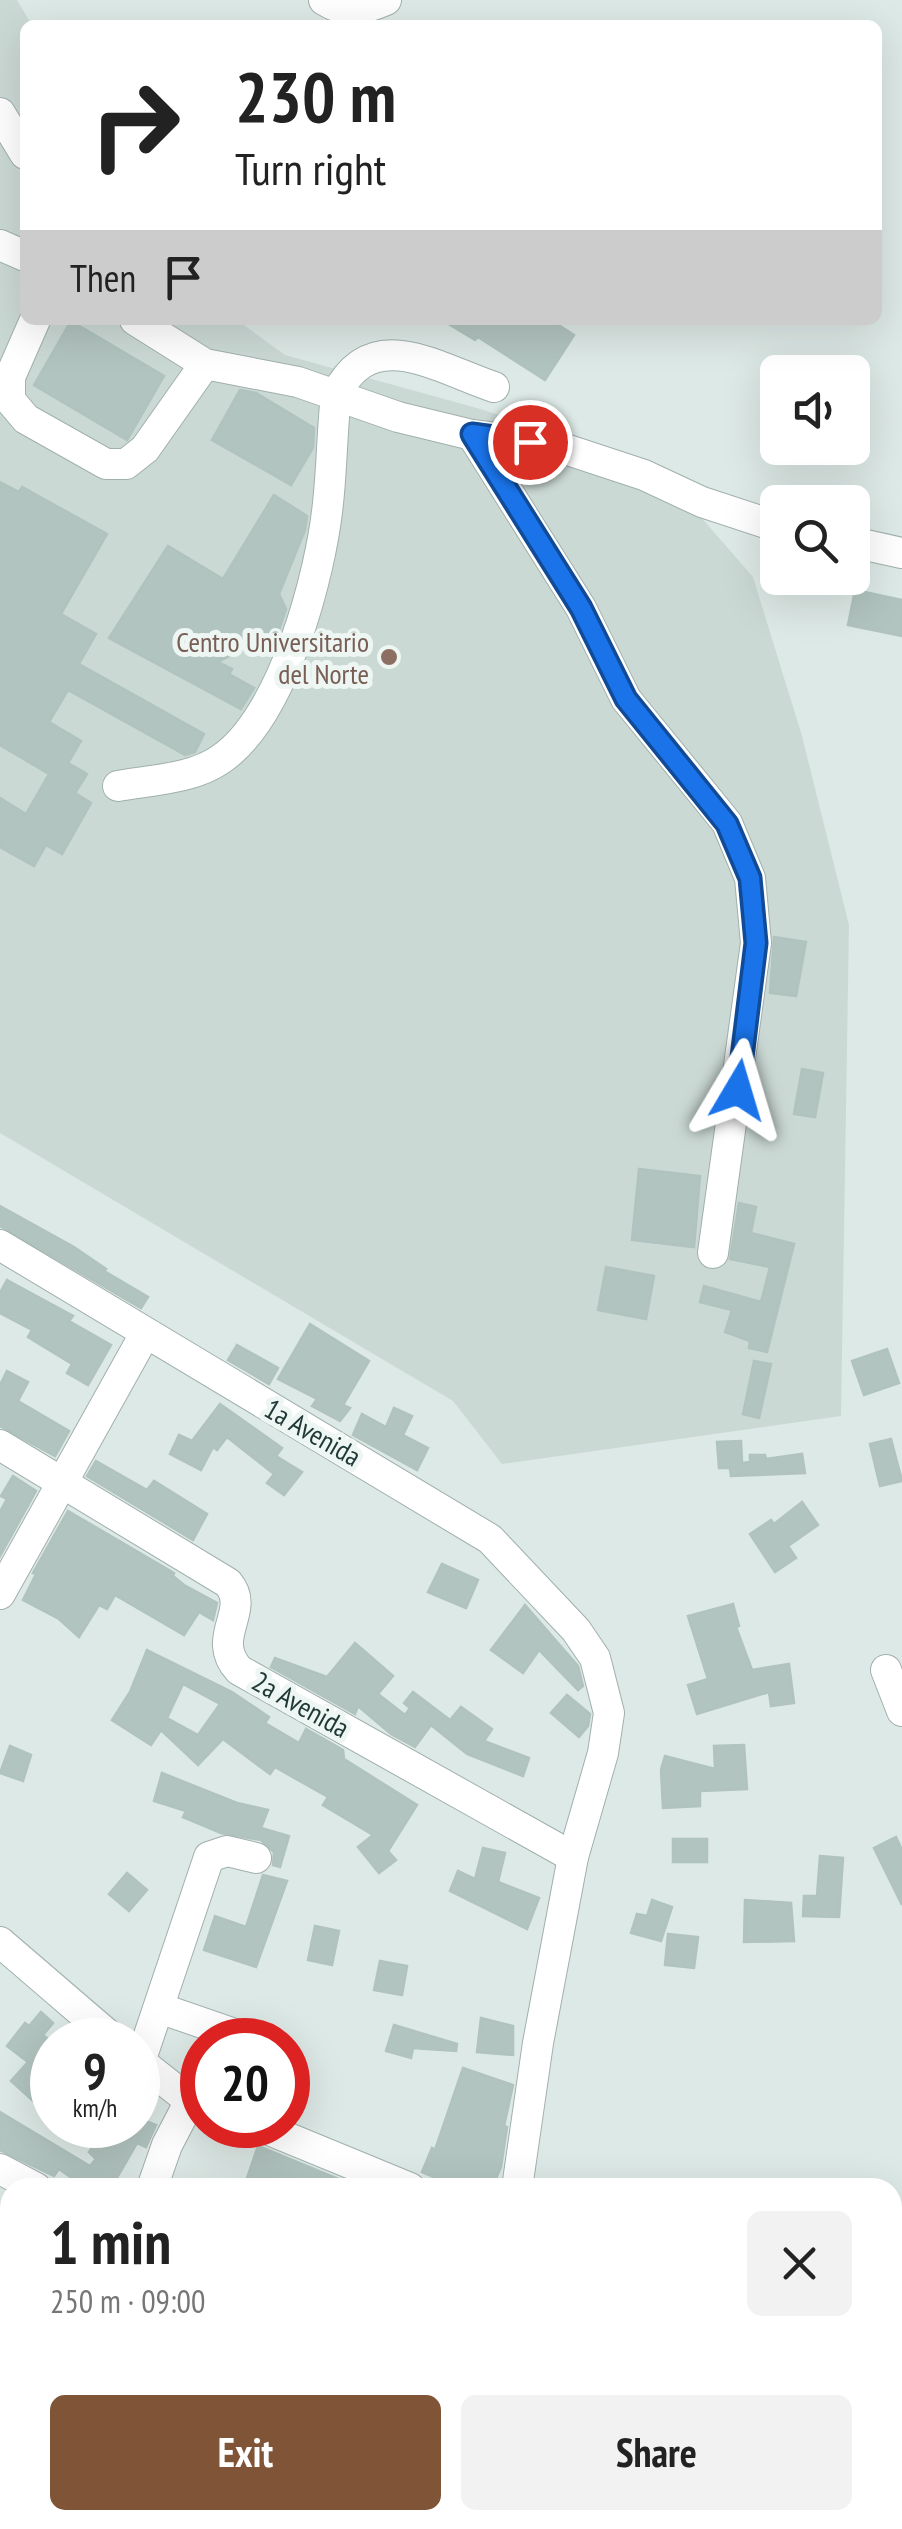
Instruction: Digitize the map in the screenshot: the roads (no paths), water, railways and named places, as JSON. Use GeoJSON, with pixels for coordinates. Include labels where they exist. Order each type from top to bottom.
{"type":"FeatureCollection","features":[{"type":"Feature","properties":{"kind":"street"},"geometry":{"type":"LineString","coordinates":[[324,0],[346,10],[365,10],[386,0]]}},
{"type":"Feature","properties":{"kind":"street"},"geometry":{"type":"LineString","coordinates":[[0,113],[20,146]]}},
{"type":"Feature","properties":{"kind":"street"},"geometry":{"type":"LineString","coordinates":[[33,325],[10,377],[10,400],[26,419],[106,464],[126,464],[145,448],[205,364]]}},
{"type":"Feature","properties":{"kind":"street"},"geometry":{"type":"LineString","coordinates":[[143,325],[205,364],[256,371],[398,417],[472,434],[553,445],[644,475],[702,502],[760,522]]}},
{"type":"Feature","properties":{"kind":"street"},"geometry":{"type":"LineString","coordinates":[[118,786],[196,772],[221,760],[243,740],[267,708],[282,676],[320,558],[336,395],[346,375],[375,354],[396,354],[494,387]]}},
{"type":"Feature","properties":{"kind":"street"},"geometry":{"type":"LineString","coordinates":[[472,434],[581,608],[626,699],[727,824],[750,878],[756,943],[713,1253]]}},
{"type":"Feature","properties":{"kind":"street"},"geometry":{"type":"LineString","coordinates":[[870,546],[902,553]]}},
{"type":"Feature","properties":{"kind":"street","name":"1a Avenida"},"geometry":{"type":"LineString","coordinates":[[0,1245],[490,1539],[576,1630],[595,1658],[609,1714],[603,1753],[573,1857]]}},
{"type":"Feature","properties":{"kind":"street"},"geometry":{"type":"LineString","coordinates":[[0,1594],[145,1334]]}},
{"type":"Feature","properties":{"kind":"street","name":"2a Avenida"},"geometry":{"type":"LineString","coordinates":[[0,1444],[228,1583],[235,1592],[236,1604],[226,1645],[239,1670],[573,1857]]}},
{"type":"Feature","properties":{"kind":"street"},"geometry":{"type":"LineString","coordinates":[[886,1670],[902,1711]]}},
{"type":"Feature","properties":{"kind":"street"},"geometry":{"type":"LineString","coordinates":[[155,2018],[209,1857],[227,1851],[256,1858]]}},
{"type":"Feature","properties":{"kind":"street"},"geometry":{"type":"LineString","coordinates":[[518,2178],[538,2042],[573,1857]]}},
{"type":"Feature","properties":{"kind":"street"},"geometry":{"type":"LineString","coordinates":[[0,1942],[88,2018]]}},
{"type":"Feature","properties":{"kind":"street"},"geometry":{"type":"LineString","coordinates":[[159,2008],[188,2018]]}},
{"type":"Feature","properties":{"kind":"street"},"geometry":{"type":"LineString","coordinates":[[155,2178],[167,2145],[180,2126]]}},
{"type":"Feature","properties":{"kind":"street"},"geometry":{"type":"LineString","coordinates":[[307,2148],[371,2178]]}},
{"type":"Feature","properties":{"kind":"place","name":"Centro Universitario del Norte"},"geometry":{"type":"Point","coordinates":[389,657]}}]}
